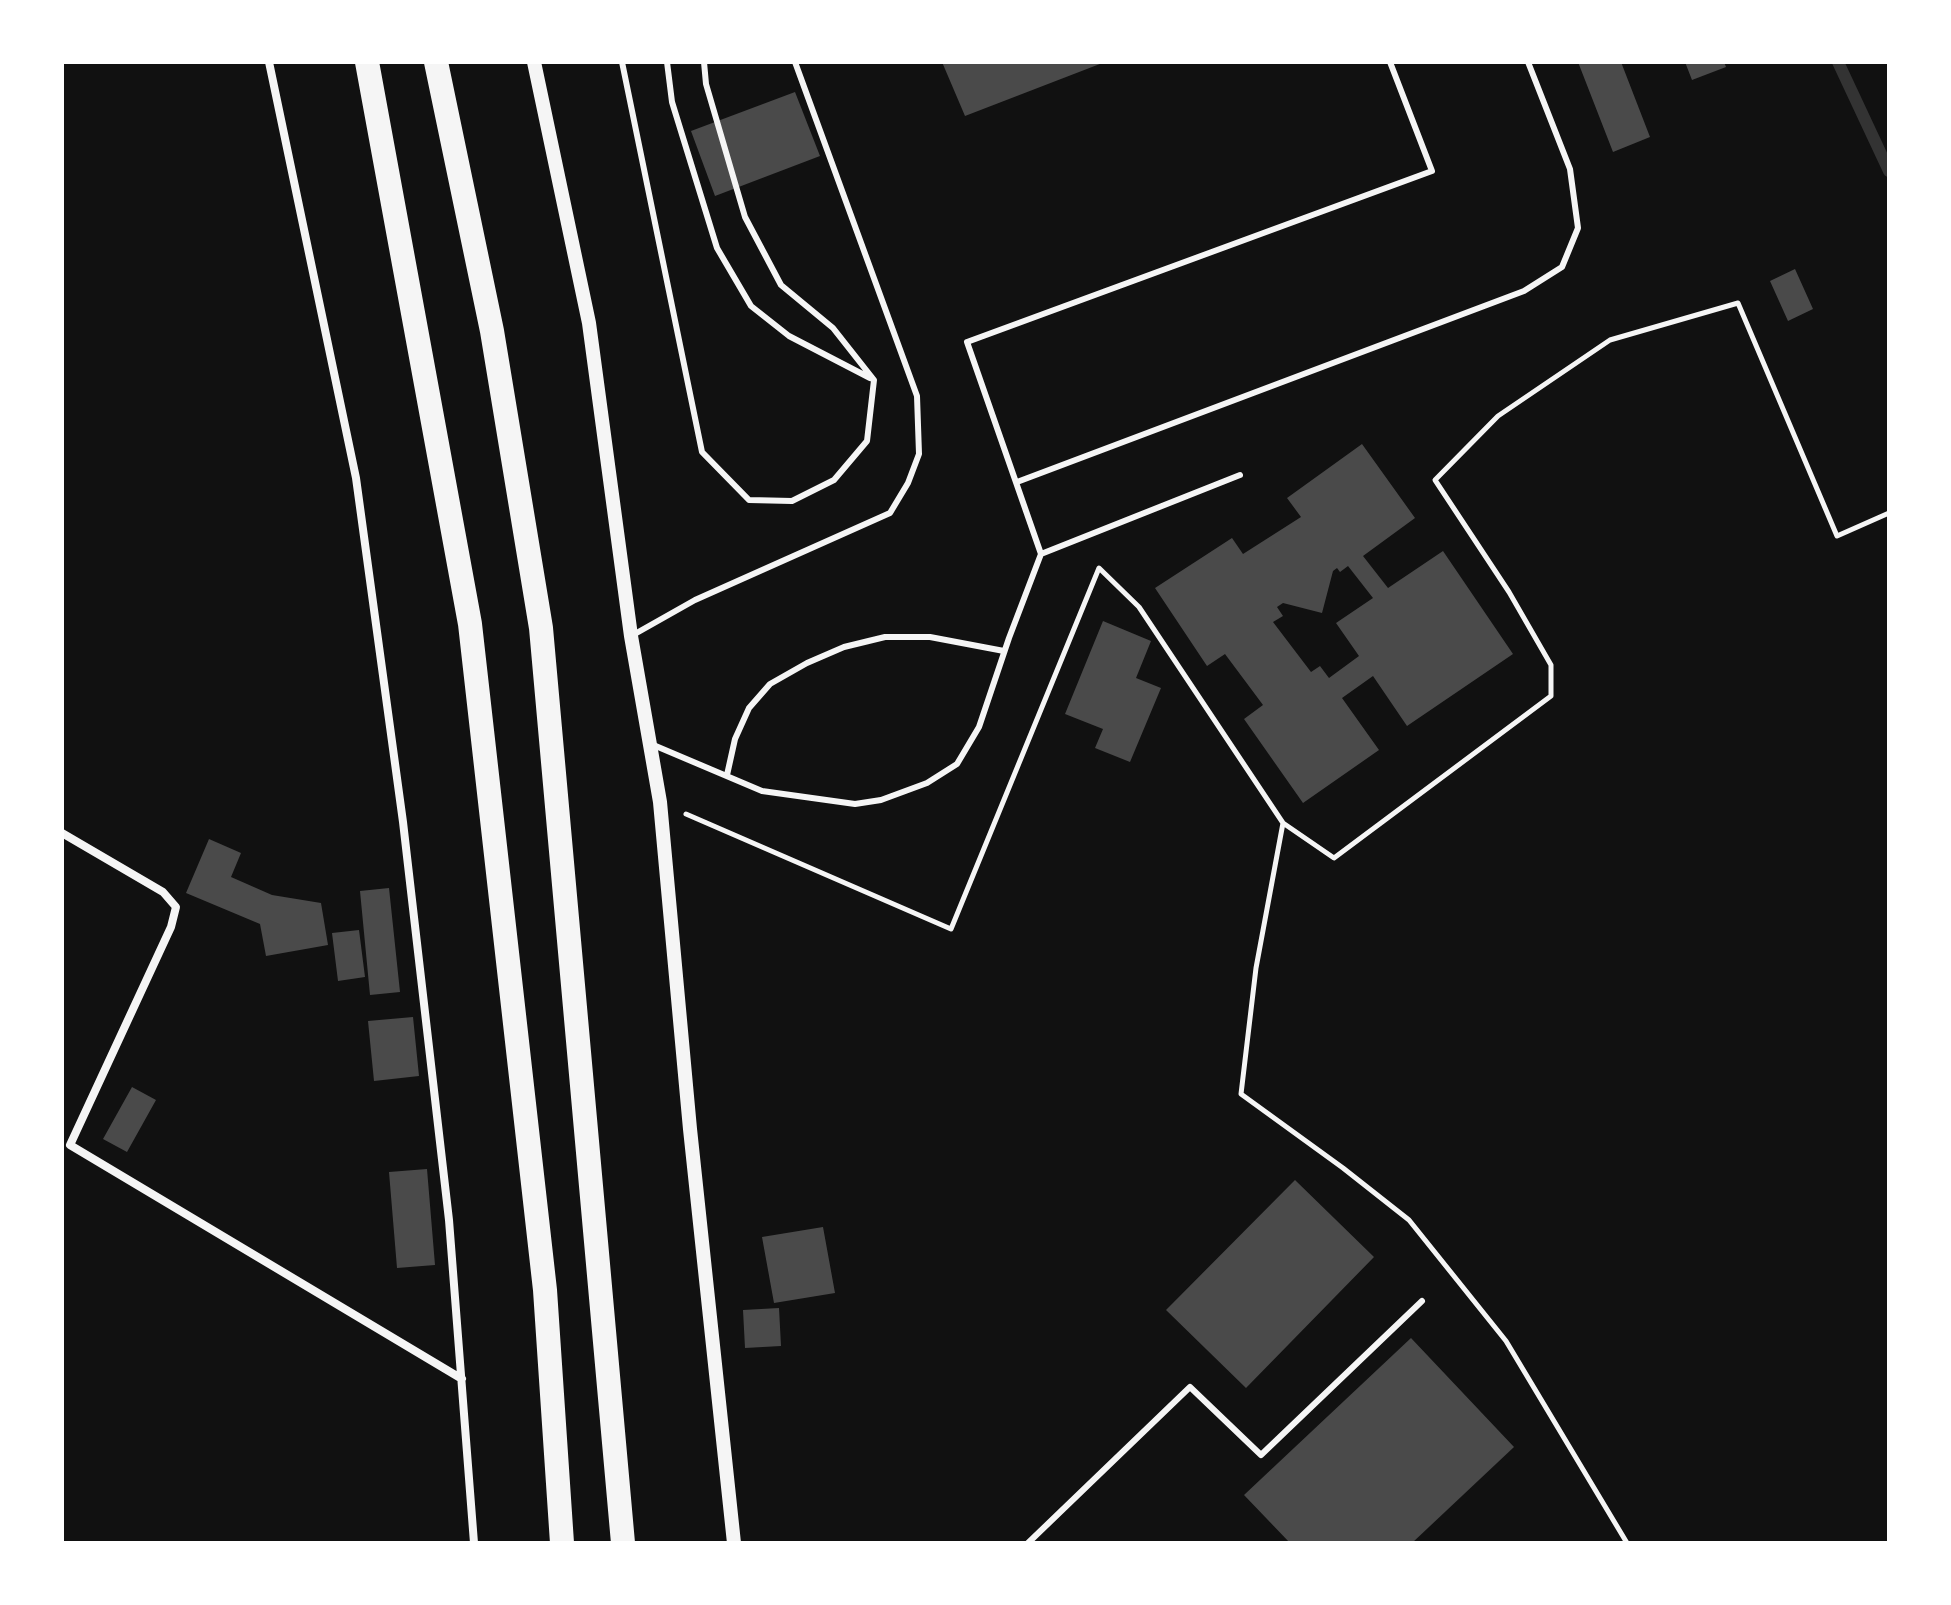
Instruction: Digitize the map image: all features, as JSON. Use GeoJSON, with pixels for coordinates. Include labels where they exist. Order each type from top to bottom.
{"type":"FeatureCollection","features":[{"type":"Feature","properties":{"kind":"highway"},"geometry":{"type":"LineString","coordinates":[[367,62],[470,624],[545,1290],[562,1543]]}},
{"type":"Feature","properties":{"kind":"highway"},"geometry":{"type":"LineString","coordinates":[[436,62],[492,331],[541,628],[623,1543]]}},
{"type":"Feature","properties":{"kind":"street"},"geometry":{"type":"LineString","coordinates":[[269,62],[356,478],[407,854],[449,1220],[474,1543]]}},
{"type":"Feature","properties":{"kind":"street"},"geometry":{"type":"LineString","coordinates":[[534,62],[589,323],[631,636],[660,802],[690,1129],[734,1543]]}},
{"type":"Feature","properties":{"kind":"street"},"geometry":{"type":"LineString","coordinates":[[62,833],[163,892],[176,907],[171,927],[70,1145],[462,1379]]}},
{"type":"Feature","properties":{"kind":"lane"},"geometry":{"type":"LineString","coordinates":[[622,62],[702,452],[749,500],[792,501],[834,480],[867,441],[874,380],[833,328],[781,285],[745,217],[706,84],[704,62]]}},
{"type":"Feature","properties":{"kind":"lane"},"geometry":{"type":"LineString","coordinates":[[667,62],[672,102],[717,248],[751,306],[789,336],[874,380]]}},
{"type":"Feature","properties":{"kind":"lane"},"geometry":{"type":"LineString","coordinates":[[631,636],[695,600],[890,513],[908,483],[919,454],[917,396],[795,62]]}},
{"type":"Feature","properties":{"kind":"lane"},"geometry":{"type":"LineString","coordinates":[[651,744],[762,791],[855,804],[881,800],[927,783],[957,764],[979,727],[1041,554],[967,342],[1432,171],[1390,62]]}},
{"type":"Feature","properties":{"kind":"lane"},"geometry":{"type":"LineString","coordinates":[[1017,482],[1524,291],[1562,267],[1578,228],[1570,169],[1528,62]]}},
{"type":"Feature","properties":{"kind":"lane"},"geometry":{"type":"LineString","coordinates":[[1041,554],[1240,475]]}},
{"type":"Feature","properties":{"kind":"lane"},"geometry":{"type":"LineString","coordinates":[[727,775],[735,739],[749,708],[770,684],[807,663],[844,647],[885,637],[930,637],[1004,651]]}},
{"type":"Feature","properties":{"kind":"lane"},"geometry":{"type":"LineString","coordinates":[[1028,1543],[1190,1387],[1261,1455],[1422,1301]]}},
{"type":"Feature","properties":{"kind":"path"},"geometry":{"type":"LineString","coordinates":[[660,802],[951,929],[1099,568],[1139,607],[1283,823],[1334,858],[1551,696],[1551,665],[1509,592],[1435,480],[1498,416],[1610,340],[1738,303],[1837,536],[1889,513]]}},
{"type":"Feature","properties":{"kind":"path"},"geometry":{"type":"LineString","coordinates":[[1283,823],[1256,968],[1241,1094],[1409,1220],[1506,1341],[1627,1543]]}},
{"type":"Feature","properties":{"kind":"building"},"geometry":{"type":"Polygon","coordinates":[[[942,62],[1105,62],[965,116],[942,62]]]}},
{"type":"Feature","properties":{"kind":"building"},"geometry":{"type":"Polygon","coordinates":[[[1578,62],[1621,62],[1650,137],[1613,152],[1578,62]]]}},
{"type":"Feature","properties":{"kind":"building"},"geometry":{"type":"Polygon","coordinates":[[[1685,62],[1724,62],[1726,67],[1692,80],[1685,62]]]}},
{"type":"Feature","properties":{"kind":"building"},"geometry":{"type":"Polygon","coordinates":[[[795,92],[820,156],[715,196],[691,131],[795,92]]]}},
{"type":"Feature","properties":{"kind":"building"},"geometry":{"type":"Polygon","coordinates":[[[1795,269],[1813,309],[1788,321],[1770,281],[1795,269]]]}},
{"type":"Feature","properties":{"kind":"building"},"geometry":{"type":"Polygon","coordinates":[[[1362,444],[1415,518],[1363,556],[1388,588],[1443,551],[1513,654],[1407,726],[1373,676],[1342,698],[1379,750],[1303,803],[1244,719],[1263,705],[1225,654],[1207,666],[1155,588],[1232,538],[1243,554],[1301,517],[1287,498],[1362,444]],[[1348,566],[1340,572],[1337,568],[1333,571],[1322,613],[1283,603],[1277,607],[1283,616],[1273,622],[1311,672],[1320,666],[1329,678],[1359,656],[1336,623],[1373,598],[1348,566]]]}},
{"type":"Feature","properties":{"kind":"building"},"geometry":{"type":"Polygon","coordinates":[[[1103,621],[1151,641],[1136,678],[1161,688],[1130,762],[1095,748],[1103,729],[1065,714],[1103,621]]]}},
{"type":"Feature","properties":{"kind":"building"},"geometry":{"type":"Polygon","coordinates":[[[209,839],[241,853],[231,877],[272,895],[321,903],[328,945],[266,956],[260,924],[186,893],[209,839]]]}},
{"type":"Feature","properties":{"kind":"building"},"geometry":{"type":"Polygon","coordinates":[[[389,888],[400,992],[370,995],[360,891],[389,888]]]}},
{"type":"Feature","properties":{"kind":"building"},"geometry":{"type":"Polygon","coordinates":[[[359,930],[365,977],[338,981],[332,933],[359,930]]]}},
{"type":"Feature","properties":{"kind":"building"},"geometry":{"type":"Polygon","coordinates":[[[413,1017],[419,1076],[374,1081],[368,1021],[413,1017]]]}},
{"type":"Feature","properties":{"kind":"building"},"geometry":{"type":"Polygon","coordinates":[[[132,1087],[156,1100],[127,1152],[103,1139],[132,1087]]]}},
{"type":"Feature","properties":{"kind":"building"},"geometry":{"type":"Polygon","coordinates":[[[427,1169],[435,1265],[397,1268],[389,1172],[427,1169]]]}},
{"type":"Feature","properties":{"kind":"building"},"geometry":{"type":"Polygon","coordinates":[[[1295,1180],[1374,1257],[1246,1388],[1166,1310],[1295,1180]]]}},
{"type":"Feature","properties":{"kind":"building"},"geometry":{"type":"Polygon","coordinates":[[[823,1227],[835,1293],[774,1303],[762,1237],[823,1227]]]}},
{"type":"Feature","properties":{"kind":"building"},"geometry":{"type":"Polygon","coordinates":[[[779,1308],[781,1346],[745,1348],[743,1310],[779,1308]]]}},
{"type":"Feature","properties":{"kind":"building"},"geometry":{"type":"Polygon","coordinates":[[[1411,1338],[1514,1447],[1412,1543],[1290,1543],[1244,1495],[1411,1338]]]}},
{"type":"Feature","properties":{"kind":"waterway"},"geometry":{"type":"LineString","coordinates":[[1838,62],[1889,171]]}}]}
